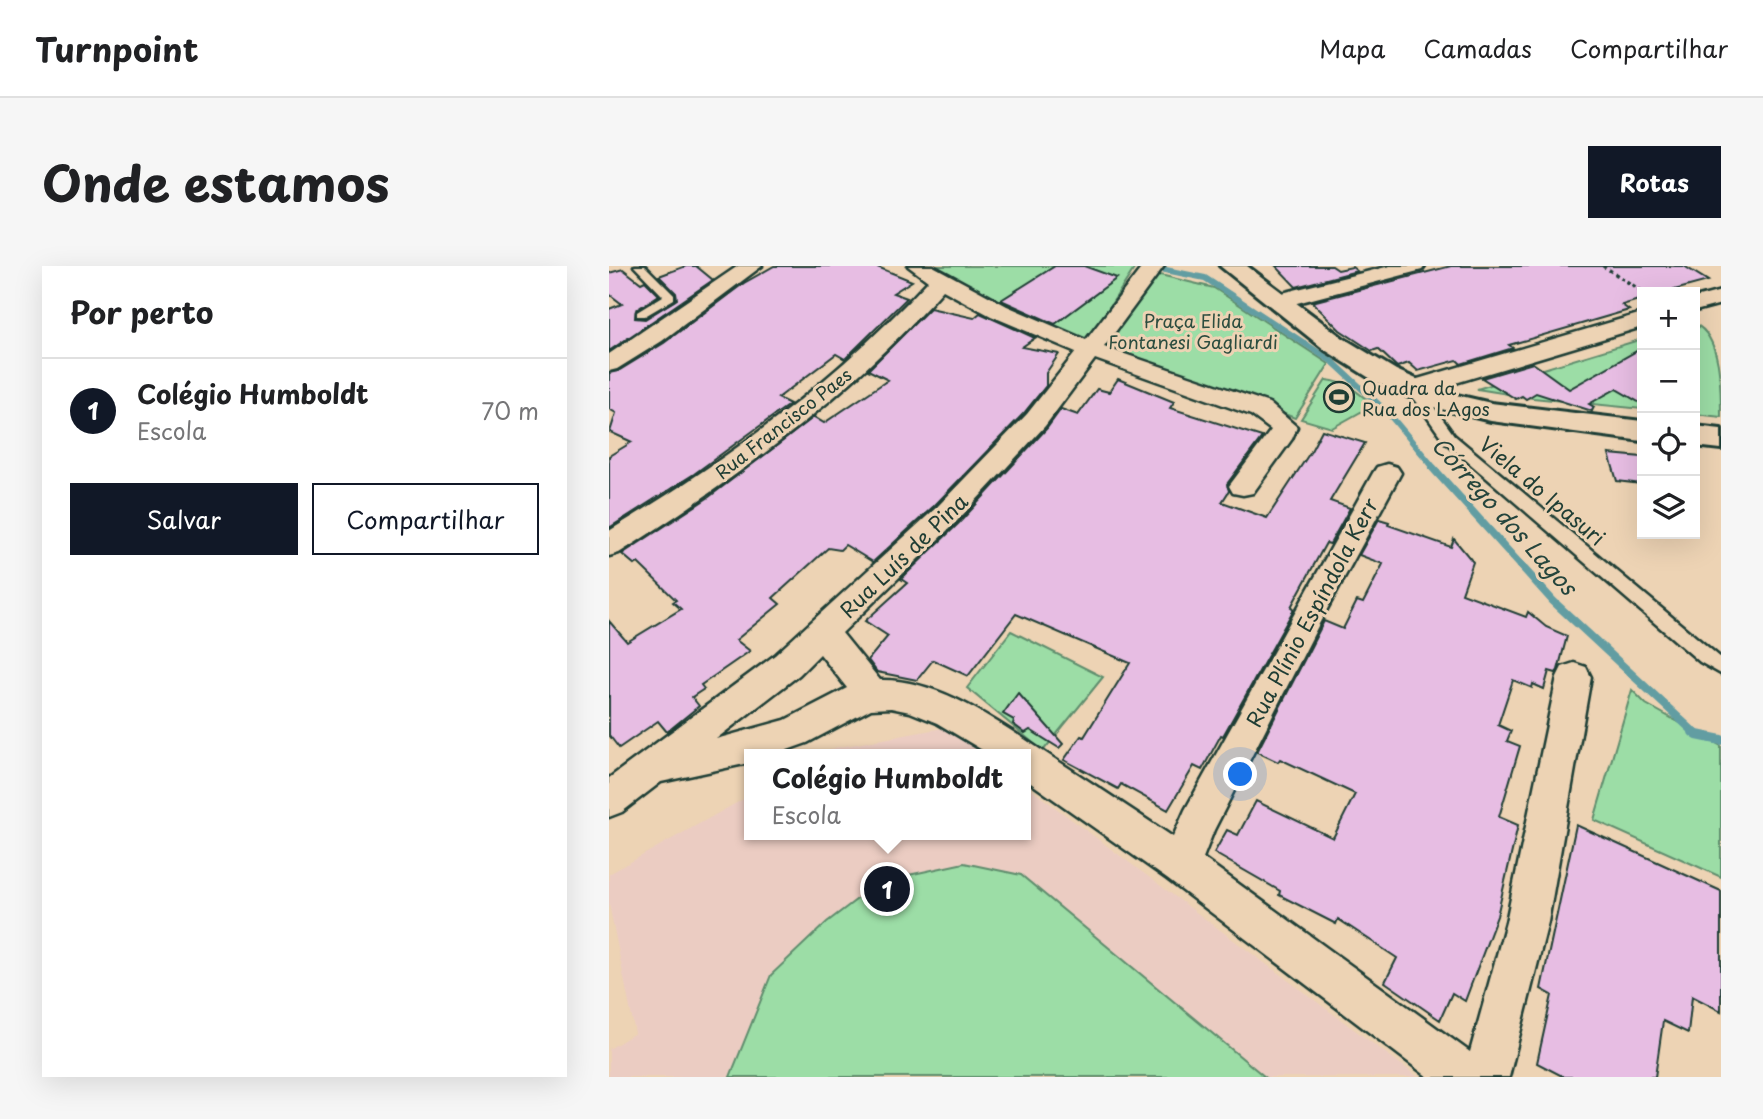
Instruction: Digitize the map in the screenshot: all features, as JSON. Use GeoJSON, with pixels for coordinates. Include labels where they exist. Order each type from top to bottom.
{"type":"FeatureCollection","features":[{"type":"Feature","properties":{"kind":"street"},"geometry":{"type":"LineString","coordinates":[[609,364],[654,336],[752,266]]}},
{"type":"Feature","properties":{"kind":"street"},"geometry":{"type":"LineString","coordinates":[[918,266],[994,309],[1091,349],[1260,409],[1284,427],[1243,486]]}},
{"type":"Feature","properties":{"kind":"street","name":"Rua Luís de Pina"},"geometry":{"type":"LineString","coordinates":[[609,800],[787,665],[947,514],[1036,420],[1154,266]]}},
{"type":"Feature","properties":{"kind":"street"},"geometry":{"type":"LineString","coordinates":[[1232,266],[1334,344],[1386,376],[1439,400],[1491,412],[1637,430]]}},
{"type":"Feature","properties":{"kind":"street"},"geometry":{"type":"LineString","coordinates":[[1278,300],[1415,266]]}},
{"type":"Feature","properties":{"kind":"street","name":"Rua Francisco Paes"},"geometry":{"type":"LineString","coordinates":[[609,545],[672,506],[774,434],[872,353],[940,280]]}},
{"type":"Feature","properties":{"kind":"street"},"geometry":{"type":"LineString","coordinates":[[1700,303],[1721,297]]}},
{"type":"Feature","properties":{"kind":"street"},"geometry":{"type":"LineString","coordinates":[[1413,388],[1637,321]]}},
{"type":"Feature","properties":{"kind":"street"},"geometry":{"type":"LineString","coordinates":[[1700,437],[1721,439]]}},
{"type":"Feature","properties":{"kind":"street","name":"Rua Plínio Espíndola Kerr"},"geometry":{"type":"LineString","coordinates":[[1181,864],[1198,823],[1387,473]]}},
{"type":"Feature","properties":{"kind":"street"},"geometry":{"type":"LineString","coordinates":[[823,633],[871,694]]}},
{"type":"Feature","properties":{"kind":"street"},"geometry":{"type":"LineString","coordinates":[[1486,1077],[1527,922],[1574,677]]}},
{"type":"Feature","properties":{"kind":"street"},"geometry":{"type":"LineString","coordinates":[[651,768],[717,757],[797,731],[871,694],[917,699],[956,716],[1011,749]]}},
{"type":"Feature","properties":{"kind":"street"},"geometry":{"type":"LineString","coordinates":[[1031,762],[1181,864],[1467,1077]]}},
{"type":"Feature","properties":{"kind":"lane"},"geometry":{"type":"LineString","coordinates":[[639,266],[670,297],[641,314]]}},
{"type":"Feature","properties":{"kind":"lane","name":"Viela do Ipasuri"},"geometry":{"type":"LineString","coordinates":[[1413,388],[1449,438],[1721,667]]}},
{"type":"Feature","properties":{"kind":"path"},"geometry":{"type":"LineString","coordinates":[[1603,266],[1637,288]]}},
{"type":"Feature","properties":{"kind":"shaded area"},"geometry":{"type":"Polygon","coordinates":[[[948,727],[977,749],[833,749],[948,727]]]}},
{"type":"Feature","properties":{"kind":"shaded area"},"geometry":{"type":"Polygon","coordinates":[[[1031,789],[1418,1077],[609,1077],[609,1049],[635,1033],[609,904],[609,874],[744,799],[744,840],[1031,840],[1031,789]]]}},
{"type":"Feature","properties":{"kind":"green space"},"geometry":{"type":"Polygon","coordinates":[[[930,266],[1136,266],[1088,340],[974,293],[930,266]]]}},
{"type":"Feature","properties":{"kind":"green space","name":"Praça Elida Fontanesi Gagliardi"},"geometry":{"type":"Polygon","coordinates":[[[1156,274],[1214,288],[1329,364],[1295,418],[1103,345],[1156,274]]]}},
{"type":"Feature","properties":{"kind":"green space"},"geometry":{"type":"Polygon","coordinates":[[[1700,327],[1710,339],[1718,363],[1721,417],[1700,415],[1700,327]]]}},
{"type":"Feature","properties":{"kind":"green space"},"geometry":{"type":"Polygon","coordinates":[[[1637,341],[1637,408],[1533,398],[1477,389],[1637,341]]]}},
{"type":"Feature","properties":{"kind":"green space","name":"Quadra da Rua dos LAgos"},"geometry":{"type":"Polygon","coordinates":[[[1326,380],[1351,388],[1373,405],[1332,428],[1301,419],[1326,380]]]}},
{"type":"Feature","properties":{"kind":"green space"},"geometry":{"type":"Polygon","coordinates":[[[1011,631],[1103,677],[1043,751],[967,688],[1011,631]]]}},
{"type":"Feature","properties":{"kind":"green space"},"geometry":{"type":"Polygon","coordinates":[[[1632,690],[1646,704],[1721,746],[1721,877],[1594,820],[1632,690]]]}},
{"type":"Feature","properties":{"kind":"green space"},"geometry":{"type":"Polygon","coordinates":[[[964,863],[1021,875],[1265,1077],[730,1077],[771,975],[827,922],[881,881],[964,863]]]}},
{"type":"Feature","properties":{"kind":"building"},"geometry":{"type":"Polygon","coordinates":[[[686,266],[696,266],[713,280],[609,351],[609,309],[622,304],[609,294],[609,273],[623,269],[641,283],[645,281],[659,295],[636,310],[635,318],[645,319],[677,299],[676,293],[659,276],[686,266]]]}},
{"type":"Feature","properties":{"kind":"building"},"geometry":{"type":"Polygon","coordinates":[[[774,266],[875,266],[912,281],[893,293],[907,298],[845,359],[836,354],[778,398],[790,404],[694,474],[609,528],[609,456],[632,442],[610,432],[616,413],[609,409],[609,373],[618,371],[664,343],[744,283],[774,266]]]}},
{"type":"Feature","properties":{"kind":"building"},"geometry":{"type":"Polygon","coordinates":[[[1055,266],[1084,266],[1117,278],[1055,324],[1001,300],[1055,266]]]}},
{"type":"Feature","properties":{"kind":"building"},"geometry":{"type":"Polygon","coordinates":[[[1276,266],[1332,266],[1338,270],[1352,267],[1357,271],[1296,287],[1276,266]]]}},
{"type":"Feature","properties":{"kind":"building"},"geometry":{"type":"Polygon","coordinates":[[[1451,266],[1684,266],[1708,281],[1686,287],[1637,287],[1637,300],[1622,305],[1629,310],[1509,345],[1513,348],[1461,364],[1457,360],[1418,371],[1409,363],[1397,367],[1378,349],[1372,351],[1340,330],[1312,302],[1451,266]]]}},
{"type":"Feature","properties":{"kind":"building"},"geometry":{"type":"Polygon","coordinates":[[[930,308],[974,318],[980,313],[1035,338],[1022,347],[1059,354],[1046,373],[1046,386],[1025,412],[935,505],[873,562],[845,545],[840,550],[828,548],[773,598],[780,604],[736,640],[750,651],[701,685],[704,689],[692,697],[699,706],[667,732],[658,721],[619,748],[609,735],[609,621],[627,642],[681,609],[673,602],[676,600],[638,563],[635,565],[622,554],[709,497],[814,417],[824,423],[888,380],[868,370],[930,308]]]}},
{"type":"Feature","properties":{"kind":"building"},"geometry":{"type":"Polygon","coordinates":[[[1637,351],[1637,401],[1616,389],[1589,404],[1594,407],[1592,411],[1536,393],[1526,399],[1522,396],[1516,399],[1482,378],[1533,363],[1569,389],[1637,351]]]}},
{"type":"Feature","properties":{"kind":"building"},"geometry":{"type":"Polygon","coordinates":[[[1118,379],[1174,402],[1170,408],[1262,437],[1227,484],[1229,491],[1222,502],[1267,518],[1322,430],[1365,443],[1330,501],[1350,508],[1330,544],[1326,543],[1291,607],[1294,609],[1223,736],[1221,735],[1202,770],[1194,766],[1168,810],[1121,784],[1118,789],[1064,760],[1081,736],[1084,737],[1130,663],[1016,614],[968,676],[933,660],[917,680],[877,672],[868,660],[888,636],[865,621],[907,583],[901,579],[959,523],[1047,428],[1061,409],[1078,415],[1097,389],[1109,392],[1118,379]]]}},
{"type":"Feature","properties":{"kind":"building"},"geometry":{"type":"Polygon","coordinates":[[[1609,454],[1637,457],[1637,483],[1617,481],[1609,454]]]}},
{"type":"Feature","properties":{"kind":"building"},"geometry":{"type":"Polygon","coordinates":[[[1379,519],[1389,522],[1388,525],[1451,547],[1454,539],[1473,562],[1462,593],[1526,617],[1528,612],[1546,627],[1567,636],[1558,670],[1556,673],[1549,671],[1544,689],[1533,684],[1532,688],[1513,680],[1498,725],[1511,731],[1507,741],[1520,746],[1499,817],[1518,825],[1497,916],[1465,1001],[1452,993],[1440,1020],[1385,982],[1397,958],[1338,919],[1336,924],[1279,895],[1280,891],[1214,853],[1227,830],[1238,835],[1256,801],[1333,838],[1355,794],[1280,759],[1278,762],[1257,752],[1324,621],[1343,629],[1357,601],[1363,603],[1383,564],[1359,555],[1379,519]]]}},
{"type":"Feature","properties":{"kind":"building"},"geometry":{"type":"Polygon","coordinates":[[[1018,693],[1063,744],[1059,748],[1030,730],[1025,733],[1013,724],[1014,720],[1003,714],[1018,693]]]}},
{"type":"Feature","properties":{"kind":"building"},"geometry":{"type":"Polygon","coordinates":[[[1576,825],[1721,891],[1721,1011],[1692,996],[1688,1033],[1663,1021],[1655,1077],[1564,1077],[1537,1063],[1552,995],[1541,989],[1576,825]]]}},
{"type":"Feature","properties":{"kind":"waterway","name":"Córrego dos Lagos"},"geometry":{"type":"LineString","coordinates":[[1146,266],[1205,278],[1333,362],[1389,414],[1435,469]]}},
{"type":"Feature","properties":{"kind":"waterway","name":"Córrego dos Lagos"},"geometry":{"type":"LineString","coordinates":[[1433,468],[1553,601],[1695,733]]}},
{"type":"Feature","properties":{"kind":"waterway","name":"Córrego dos Lagos"},"geometry":{"type":"LineString","coordinates":[[1693,732],[1721,740]]}},
{"type":"Feature","properties":{"kind":"place","name":"Quadra da Rua dos LAgos"},"geometry":{"type":"Point","coordinates":[1339,397]}},
{"type":"Feature","properties":{"kind":"place","name":"Colégio Humboldt"},"geometry":{"type":"Point","coordinates":[887,889]}}]}
